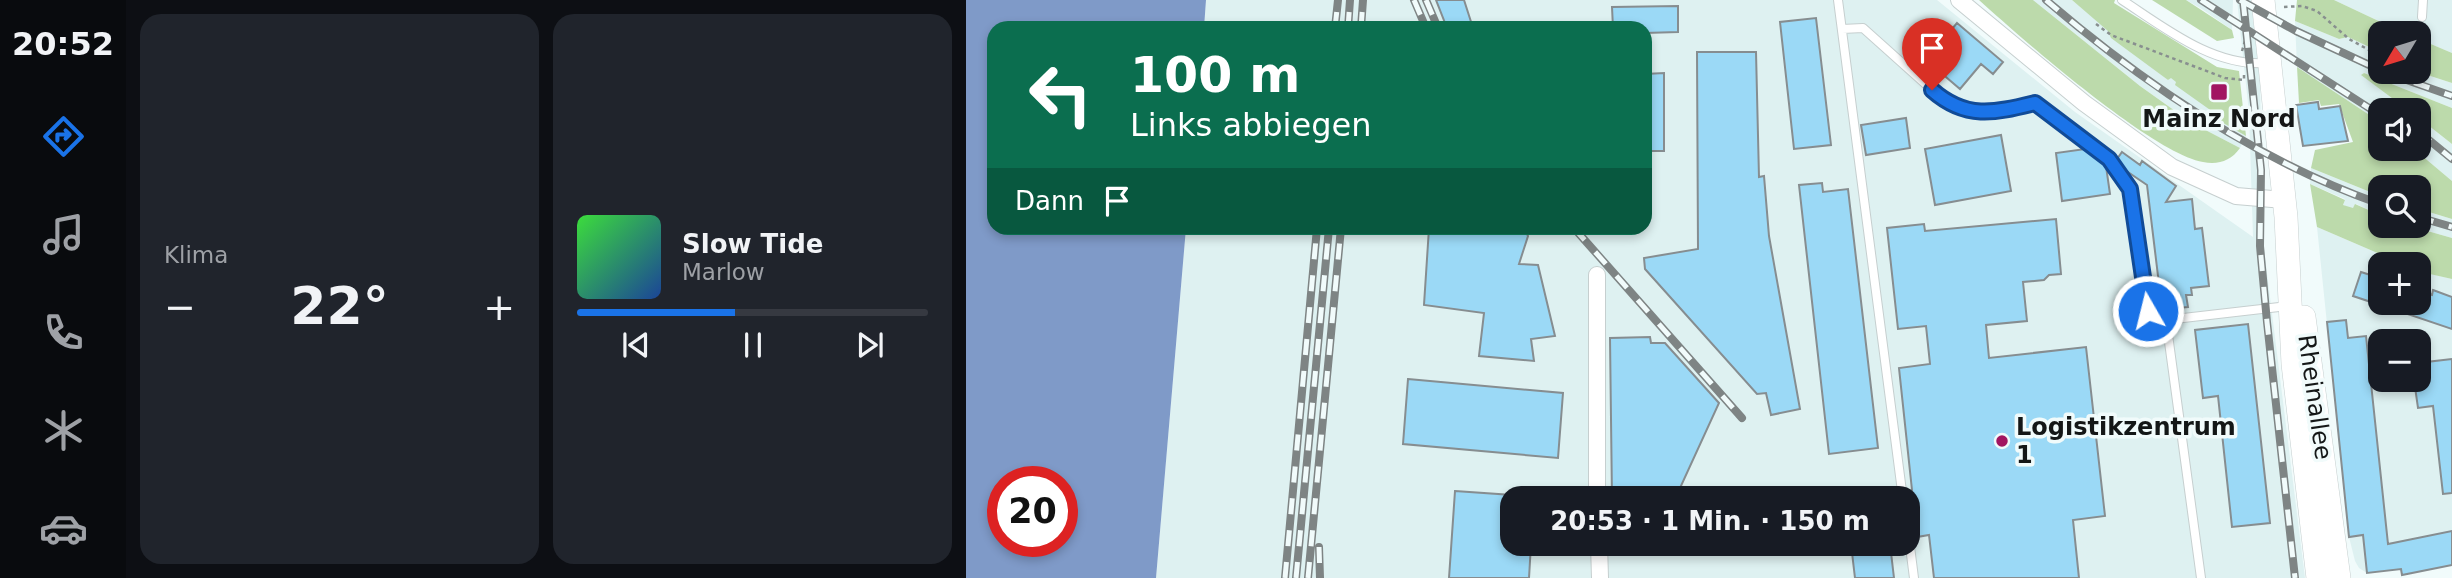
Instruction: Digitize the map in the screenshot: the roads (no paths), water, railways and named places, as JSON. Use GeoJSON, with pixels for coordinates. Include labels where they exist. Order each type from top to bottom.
{"type":"FeatureCollection","features":[{"type":"Feature","properties":{"kind":"main road","name":"Rheinallee"},"geometry":{"type":"LineString","coordinates":[[2273,4],[2269,63],[2285,209],[2288,306],[2318,578]]}},
{"type":"Feature","properties":{"kind":"main road","name":"Rheinallee"},"geometry":{"type":"LineString","coordinates":[[2285,209],[2301,292],[2339,578]]}},
{"type":"Feature","properties":{"kind":"street"},"geometry":{"type":"LineString","coordinates":[[1959,0],[2084,103],[2172,167],[2236,196],[2285,209]]}},
{"type":"Feature","properties":{"kind":"street"},"geometry":{"type":"LineString","coordinates":[[1597,275],[1597,486]]}},
{"type":"Feature","properties":{"kind":"street"},"geometry":{"type":"LineString","coordinates":[[1599,556],[1600,578]]}},
{"type":"Feature","properties":{"kind":"lane"},"geometry":{"type":"LineString","coordinates":[[1838,0],[1901,486]]}},
{"type":"Feature","properties":{"kind":"lane"},"geometry":{"type":"LineString","coordinates":[[2122,0],[2175,35],[2220,57],[2242,63],[2269,63]]}},
{"type":"Feature","properties":{"kind":"lane"},"geometry":{"type":"LineString","coordinates":[[2423,0],[2423,18]]}},
{"type":"Feature","properties":{"kind":"lane"},"geometry":{"type":"LineString","coordinates":[[1842,29],[1863,28],[1949,105],[1990,114],[2035,103],[2109,159],[2130,189],[2148,311],[2165,320],[2288,306]]}},
{"type":"Feature","properties":{"kind":"lane"},"geometry":{"type":"LineString","coordinates":[[2165,320],[2201,578]]}},
{"type":"Feature","properties":{"kind":"lane"},"geometry":{"type":"LineString","coordinates":[[1911,556],[1914,578]]}},
{"type":"Feature","properties":{"kind":"water"},"geometry":{"type":"Polygon","coordinates":[[[966,0],[1206,0],[1204,21],[987,21],[987,235],[1185,235],[1156,578],[966,578],[966,0]]]}},
{"type":"Feature","properties":{"kind":"railway"},"geometry":{"type":"LineString","coordinates":[[1336,21],[1338,0]]}},
{"type":"Feature","properties":{"kind":"railway"},"geometry":{"type":"LineString","coordinates":[[1348,21],[1350,0]]}},
{"type":"Feature","properties":{"kind":"railway"},"geometry":{"type":"LineString","coordinates":[[1362,21],[1363,0]]}},
{"type":"Feature","properties":{"kind":"railway"},"geometry":{"type":"LineString","coordinates":[[1414,0],[1423,21]]}},
{"type":"Feature","properties":{"kind":"railway"},"geometry":{"type":"LineString","coordinates":[[1426,0],[1435,21]]}},
{"type":"Feature","properties":{"kind":"railway"},"geometry":{"type":"LineString","coordinates":[[2046,0],[2162,90],[2246,143],[2289,166],[2368,199]]}},
{"type":"Feature","properties":{"kind":"railway"},"geometry":{"type":"LineString","coordinates":[[2201,0],[2368,107]]}},
{"type":"Feature","properties":{"kind":"railway"},"geometry":{"type":"LineString","coordinates":[[2240,0],[2296,31],[2368,64]]}},
{"type":"Feature","properties":{"kind":"railway"},"geometry":{"type":"LineString","coordinates":[[2243,0],[2261,170],[2260,246],[2295,578]]}},
{"type":"Feature","properties":{"kind":"railway"},"geometry":{"type":"LineString","coordinates":[[2418,84],[2452,96]]}},
{"type":"Feature","properties":{"kind":"railway"},"geometry":{"type":"LineString","coordinates":[[2431,142],[2452,159]]}},
{"type":"Feature","properties":{"kind":"railway"},"geometry":{"type":"LineString","coordinates":[[2431,221],[2452,227]]}},
{"type":"Feature","properties":{"kind":"railway"},"geometry":{"type":"LineString","coordinates":[[1285,578],[1316,235]]}},
{"type":"Feature","properties":{"kind":"railway"},"geometry":{"type":"LineString","coordinates":[[1296,578],[1328,235]]}},
{"type":"Feature","properties":{"kind":"railway"},"geometry":{"type":"LineString","coordinates":[[1308,578],[1340,235]]}},
{"type":"Feature","properties":{"kind":"railway"},"geometry":{"type":"LineString","coordinates":[[1580,235],[1742,418]]}},
{"type":"Feature","properties":{"kind":"railway"},"geometry":{"type":"LineString","coordinates":[[1319,547],[1320,578]]}},
{"type":"Feature","properties":{"kind":"place","name":"Mainz Nord"},"geometry":{"type":"Point","coordinates":[2219,92]}},
{"type":"Feature","properties":{"kind":"place","name":"Logistikzentrum 1"},"geometry":{"type":"Point","coordinates":[2002,441]}}]}
